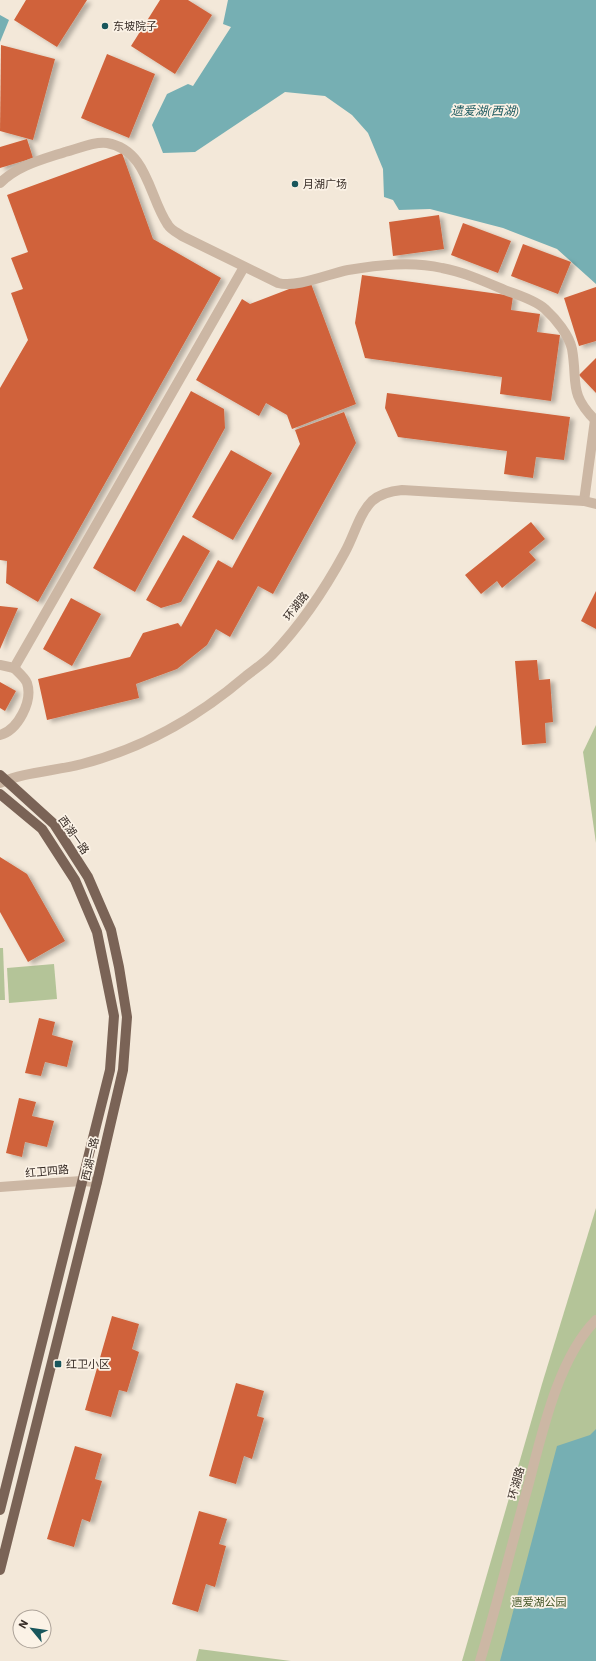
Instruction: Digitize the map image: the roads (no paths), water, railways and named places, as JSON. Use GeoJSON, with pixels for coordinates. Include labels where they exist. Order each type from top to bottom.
{"type":"FeatureCollection","features":[{"type":"Feature","properties":{"kind":"main road","name":"西湖一路"},"geometry":{"type":"LineString","coordinates":[[0,1570],[97,1182],[123,1063],[127,1017],[111,930],[88,877],[54,824],[2,779]]}},
{"type":"Feature","properties":{"kind":"main road","name":"西湖一路"},"geometry":{"type":"LineString","coordinates":[[0,794],[42,829],[75,880],[97,932],[114,1016],[110,1070],[2,1496],[0,1510]]}},
{"type":"Feature","properties":{"kind":"street"},"geometry":{"type":"LineString","coordinates":[[0,183],[8,175],[27,164],[91,145],[107,143],[135,157],[169,227],[182,236],[284,285],[290,285],[349,270],[380,266],[407,265],[441,267],[470,276],[517,295],[544,308],[558,322],[572,348],[577,397],[585,410],[595,420],[584,501]]}},
{"type":"Feature","properties":{"kind":"street"},"geometry":{"type":"LineString","coordinates":[[14,668],[244,267]]}},
{"type":"Feature","properties":{"kind":"street","name":"环湖路"},"geometry":{"type":"LineString","coordinates":[[2,779],[83,764],[119,753],[154,739],[189,719],[231,690],[271,655],[319,597],[345,552],[365,511],[378,496],[390,491],[402,490],[584,501],[596,504]]}},
{"type":"Feature","properties":{"kind":"street"},"geometry":{"type":"LineString","coordinates":[[0,665],[14,668],[27,682],[28,693],[22,719],[4,734],[0,735]]}},
{"type":"Feature","properties":{"kind":"street","name":"红卫四路"},"geometry":{"type":"LineString","coordinates":[[0,1187],[81,1181],[97,1182]]}},
{"type":"Feature","properties":{"kind":"street","name":"环湖路"},"geometry":{"type":"LineString","coordinates":[[480,1661],[537,1451],[562,1372],[578,1344],[596,1320]]}},
{"type":"Feature","properties":{"kind":"water","name":"遗爱湖(西湖)"},"geometry":{"type":"Polygon","coordinates":[[[228,0],[596,0],[596,284],[557,249],[503,228],[430,209],[399,210],[393,200],[384,197],[383,169],[368,133],[352,115],[325,96],[285,92],[195,152],[163,153],[152,125],[167,94],[188,84],[193,86],[231,27],[223,24],[228,0]]]}},
{"type":"Feature","properties":{"kind":"water"},"geometry":{"type":"Polygon","coordinates":[[[0,15],[9,20],[0,42],[0,15]]]}},
{"type":"Feature","properties":{"kind":"water"},"geometry":{"type":"Polygon","coordinates":[[[596,1429],[596,1661],[500,1661],[557,1446],[590,1435],[596,1429]]]}},
{"type":"Feature","properties":{"kind":"place","name":"东坡院子"},"geometry":{"type":"Point","coordinates":[105,26]}},
{"type":"Feature","properties":{"kind":"place","name":"月湖广场"},"geometry":{"type":"Point","coordinates":[295,184]}},
{"type":"Feature","properties":{"kind":"place","name":"红卫小区"},"geometry":{"type":"Point","coordinates":[58,1364]}},
{"type":"Feature","properties":{"kind":"park label","name":"遗爱湖公园"},"geometry":{"type":"Point","coordinates":[539,1602]}}]}
